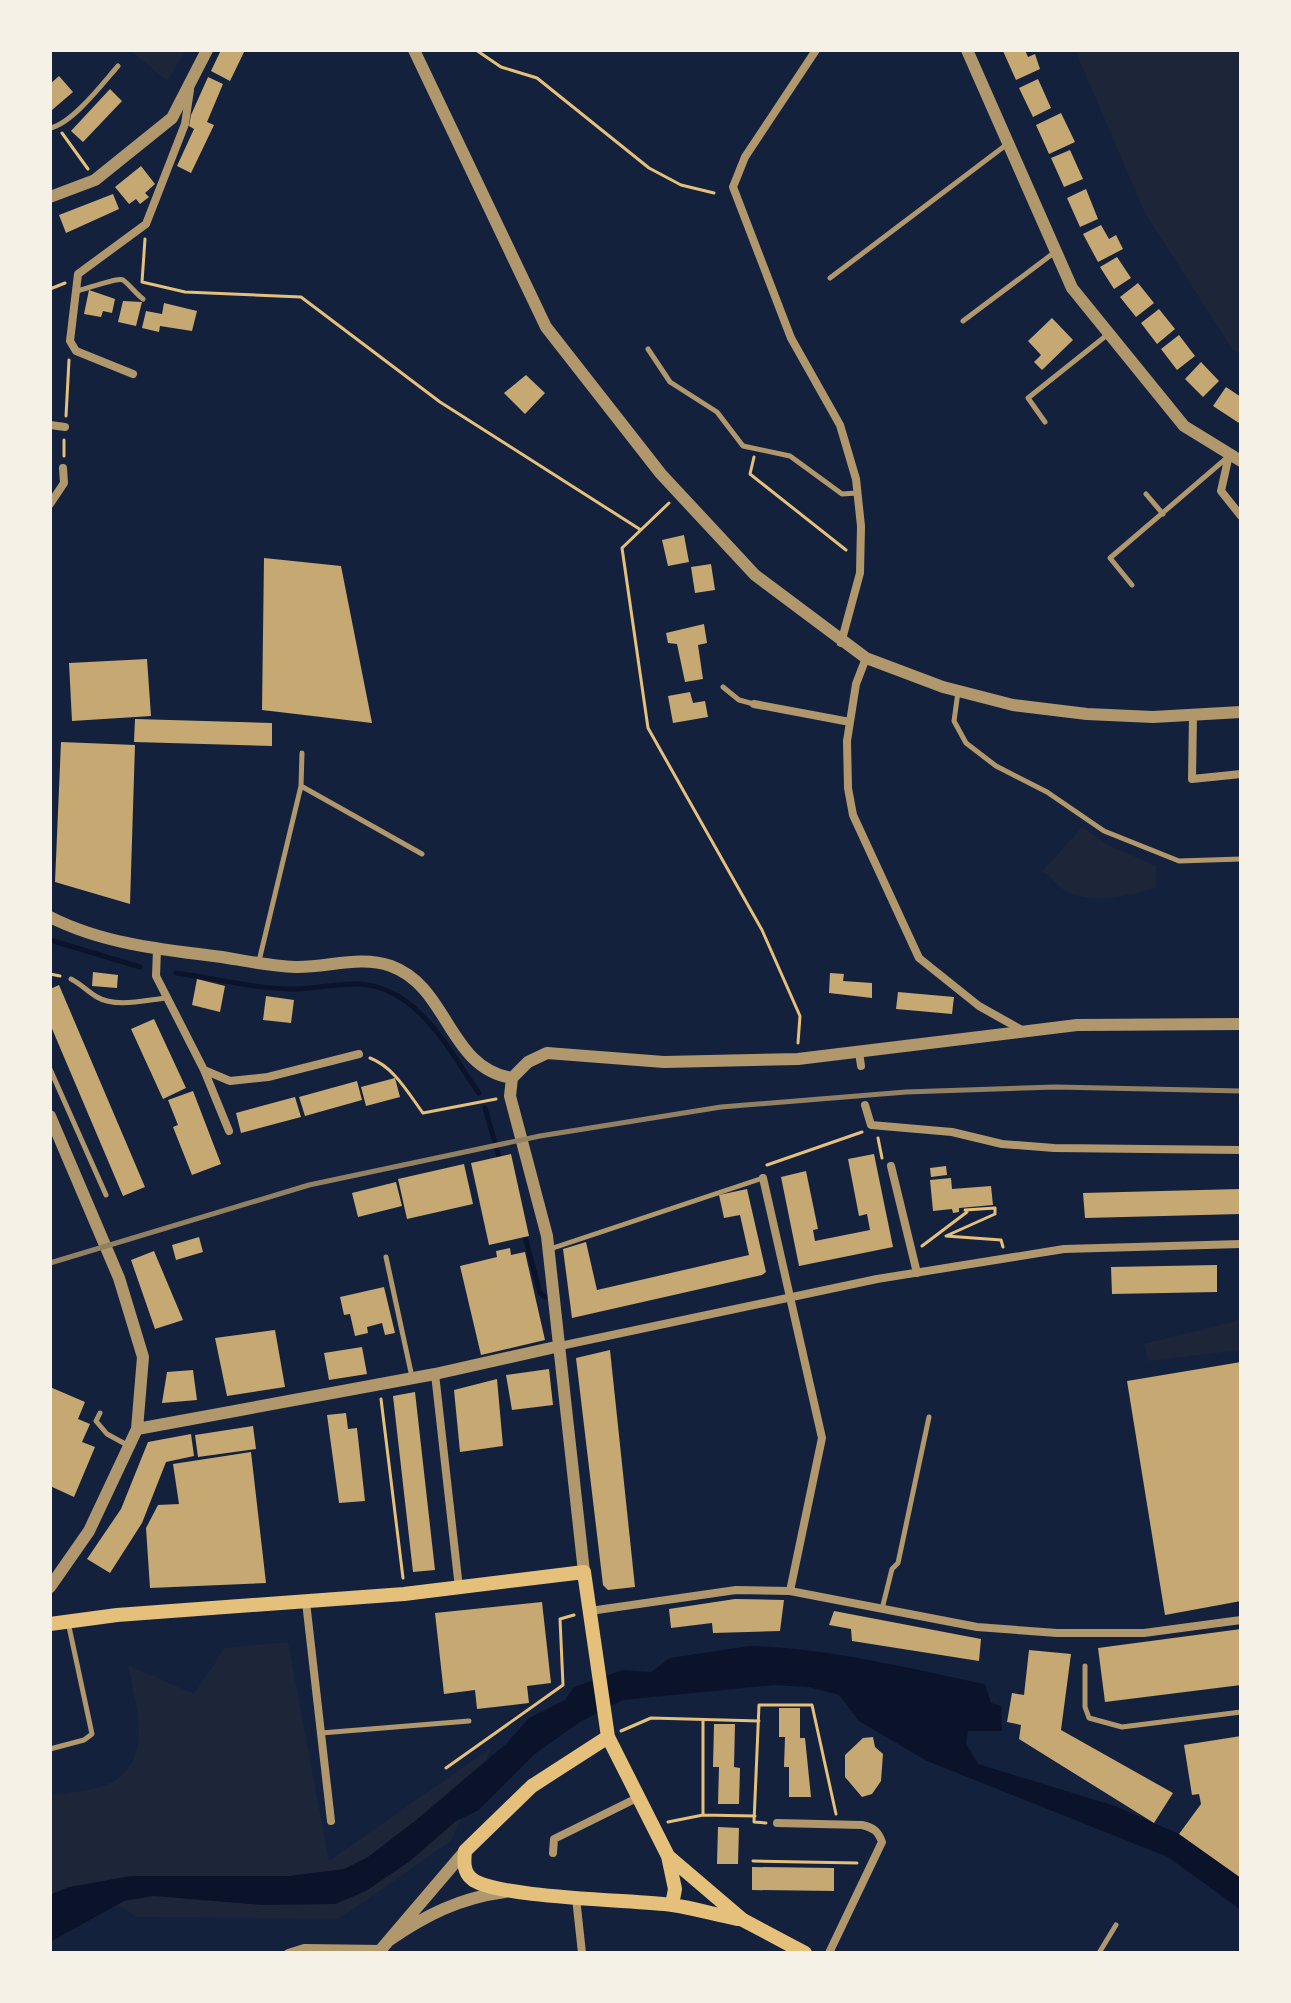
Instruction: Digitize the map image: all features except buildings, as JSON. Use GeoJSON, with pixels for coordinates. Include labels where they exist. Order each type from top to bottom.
{"type":"FeatureCollection","features":[{"type":"Feature","properties":{"kind":"main road"},"geometry":{"type":"LineString","coordinates":[[50,1624],[459,1589],[584,1572],[607,1733],[668,1856],[675,1889],[672,1905]]}},
{"type":"Feature","properties":{"kind":"main road"},"geometry":{"type":"LineString","coordinates":[[607,1733],[532,1786],[465,1851],[464,1867],[469,1878],[482,1885],[519,1891],[672,1905],[743,1920]]}},
{"type":"Feature","properties":{"kind":"main road"},"geometry":{"type":"LineString","coordinates":[[668,1856],[743,1920],[805,1953]]}},
{"type":"Feature","properties":{"kind":"street"},"geometry":{"type":"LineString","coordinates":[[50,197],[95,180],[172,118],[207,50]]}},
{"type":"Feature","properties":{"kind":"street"},"geometry":{"type":"LineString","coordinates":[[414,50],[546,327],[679,494],[755,575],[841,643],[866,658],[958,691],[1013,705],[1087,714],[1241,712]]}},
{"type":"Feature","properties":{"kind":"street"},"geometry":{"type":"LineString","coordinates":[[816,50],[745,157],[733,187],[791,338],[840,425],[858,493],[860,561],[841,643]]}},
{"type":"Feature","properties":{"kind":"street"},"geometry":{"type":"LineString","coordinates":[[967,50],[1072,288],[1184,426],[1235,458],[1221,491],[1241,516]]}},
{"type":"Feature","properties":{"kind":"street"},"geometry":{"type":"LineString","coordinates":[[133,374],[76,351],[70,341],[78,274],[146,224],[185,124],[192,79]]}},
{"type":"Feature","properties":{"kind":"street"},"geometry":{"type":"LineString","coordinates":[[50,425],[65,427]]}},
{"type":"Feature","properties":{"kind":"street"},"geometry":{"type":"LineString","coordinates":[[50,504],[64,483],[63,468]]}},
{"type":"Feature","properties":{"kind":"street"},"geometry":{"type":"LineString","coordinates":[[866,658],[856,684],[850,722],[848,788],[853,815],[919,958],[979,1006],[1020,1029]]}},
{"type":"Feature","properties":{"kind":"street"},"geometry":{"type":"LineString","coordinates":[[754,704],[850,722]]}},
{"type":"Feature","properties":{"kind":"street"},"geometry":{"type":"LineString","coordinates":[[1193,715],[1191,777],[1195,780],[1241,774]]}},
{"type":"Feature","properties":{"kind":"street"},"geometry":{"type":"LineString","coordinates":[[50,917],[104,938],[157,949],[308,967],[360,961],[384,964],[409,974],[421,983],[480,1068],[512,1078]]}},
{"type":"Feature","properties":{"kind":"street"},"geometry":{"type":"LineString","coordinates":[[157,949],[156,976],[204,1070],[229,1131]]}},
{"type":"Feature","properties":{"kind":"street"},"geometry":{"type":"LineString","coordinates":[[584,1572],[549,1250],[510,1096],[512,1078],[528,1062],[547,1053],[664,1062],[798,1059],[1020,1029],[1092,1024],[1241,1024]]}},
{"type":"Feature","properties":{"kind":"street"},"geometry":{"type":"LineString","coordinates":[[859,1052],[861,1066]]}},
{"type":"Feature","properties":{"kind":"street"},"geometry":{"type":"LineString","coordinates":[[204,1070],[230,1081],[268,1077],[359,1054]]}},
{"type":"Feature","properties":{"kind":"street"},"geometry":{"type":"LineString","coordinates":[[865,1105],[868,1120],[876,1126],[952,1132],[1002,1144],[1054,1148],[1241,1150]]}},
{"type":"Feature","properties":{"kind":"street"},"geometry":{"type":"LineString","coordinates":[[50,1116],[119,1278],[143,1357],[137,1429],[89,1531],[50,1587]]}},
{"type":"Feature","properties":{"kind":"street"},"geometry":{"type":"LineString","coordinates":[[891,1166],[917,1273]]}},
{"type":"Feature","properties":{"kind":"street"},"geometry":{"type":"LineString","coordinates":[[763,1178],[822,1438],[790,1591]]}},
{"type":"Feature","properties":{"kind":"street"},"geometry":{"type":"LineString","coordinates":[[137,1429],[435,1374],[917,1273],[1005,1258],[1064,1249],[1241,1244]]}},
{"type":"Feature","properties":{"kind":"street"},"geometry":{"type":"LineString","coordinates":[[435,1374],[459,1589]]}},
{"type":"Feature","properties":{"kind":"street"},"geometry":{"type":"LineString","coordinates":[[590,1611],[736,1590],[790,1591],[977,1627],[1057,1633],[1144,1633],[1241,1620]]}},
{"type":"Feature","properties":{"kind":"street"},"geometry":{"type":"LineString","coordinates":[[306,1602],[331,1821]]}},
{"type":"Feature","properties":{"kind":"street"},"geometry":{"type":"LineString","coordinates":[[553,1853],[554,1839],[637,1798]]}},
{"type":"Feature","properties":{"kind":"street"},"geometry":{"type":"LineString","coordinates":[[777,1823],[873,1828],[880,1835],[882,1842],[829,1953]]}},
{"type":"Feature","properties":{"kind":"street"},"geometry":{"type":"LineString","coordinates":[[383,1948],[465,1851]]}},
{"type":"Feature","properties":{"kind":"street"},"geometry":{"type":"LineString","coordinates":[[288,1953],[304,1948],[383,1948],[421,1918],[453,1903],[519,1891]]}},
{"type":"Feature","properties":{"kind":"street"},"geometry":{"type":"LineString","coordinates":[[576,1897],[582,1953]]}},
{"type":"Feature","properties":{"kind":"lane"},"geometry":{"type":"LineString","coordinates":[[50,128],[58,127],[118,66]]}},
{"type":"Feature","properties":{"kind":"lane"},"geometry":{"type":"LineString","coordinates":[[830,278],[1006,144]]}},
{"type":"Feature","properties":{"kind":"lane"},"geometry":{"type":"LineString","coordinates":[[963,321],[1055,251]]}},
{"type":"Feature","properties":{"kind":"lane"},"geometry":{"type":"LineString","coordinates":[[76,291],[97,288],[115,278],[125,280],[143,299]]}},
{"type":"Feature","properties":{"kind":"lane"},"geometry":{"type":"LineString","coordinates":[[1045,422],[1028,398],[1108,334]]}},
{"type":"Feature","properties":{"kind":"lane"},"geometry":{"type":"LineString","coordinates":[[648,349],[670,382],[707,404],[743,446],[790,456],[842,494],[858,493]]}},
{"type":"Feature","properties":{"kind":"lane"},"geometry":{"type":"LineString","coordinates":[[1132,585],[1110,558],[1235,458]]}},
{"type":"Feature","properties":{"kind":"lane"},"geometry":{"type":"LineString","coordinates":[[1146,494],[1163,514]]}},
{"type":"Feature","properties":{"kind":"lane"},"geometry":{"type":"LineString","coordinates":[[723,687],[739,700],[754,704]]}},
{"type":"Feature","properties":{"kind":"lane"},"geometry":{"type":"LineString","coordinates":[[958,691],[954,721],[966,743],[996,766],[1057,798],[1104,831],[1179,861],[1241,859]]}},
{"type":"Feature","properties":{"kind":"lane"},"geometry":{"type":"LineString","coordinates":[[259,962],[301,786],[302,753]]}},
{"type":"Feature","properties":{"kind":"lane"},"geometry":{"type":"LineString","coordinates":[[301,786],[422,854]]}},
{"type":"Feature","properties":{"kind":"lane"},"geometry":{"type":"LineString","coordinates":[[71,979],[88,987],[94,996],[108,1001],[167,998]]}},
{"type":"Feature","properties":{"kind":"lane"},"geometry":{"type":"LineString","coordinates":[[50,1069],[106,1195]]}},
{"type":"Feature","properties":{"kind":"lane"},"geometry":{"type":"LineString","coordinates":[[549,1250],[763,1178]]}},
{"type":"Feature","properties":{"kind":"lane"},"geometry":{"type":"LineString","coordinates":[[386,1257],[412,1378]]}},
{"type":"Feature","properties":{"kind":"lane"},"geometry":{"type":"LineString","coordinates":[[100,1413],[96,1421],[100,1428],[130,1446]]}},
{"type":"Feature","properties":{"kind":"lane"},"geometry":{"type":"LineString","coordinates":[[882,1610],[892,1569],[898,1563],[929,1417]]}},
{"type":"Feature","properties":{"kind":"lane"},"geometry":{"type":"LineString","coordinates":[[50,1749],[84,1740],[92,1734],[68,1621]]}},
{"type":"Feature","properties":{"kind":"lane"},"geometry":{"type":"LineString","coordinates":[[1085,1666],[1085,1707],[1089,1718],[1122,1727],[1241,1712]]}},
{"type":"Feature","properties":{"kind":"lane"},"geometry":{"type":"LineString","coordinates":[[321,1733],[469,1721]]}},
{"type":"Feature","properties":{"kind":"lane"},"geometry":{"type":"LineString","coordinates":[[1099,1953],[1116,1925]]}},
{"type":"Feature","properties":{"kind":"path"},"geometry":{"type":"LineString","coordinates":[[476,50],[501,67],[537,78],[649,168],[681,185],[714,193]]}},
{"type":"Feature","properties":{"kind":"path"},"geometry":{"type":"LineString","coordinates":[[58,127],[95,180]]}},
{"type":"Feature","properties":{"kind":"path"},"geometry":{"type":"LineString","coordinates":[[146,224],[142,282],[185,292],[301,297],[440,402],[641,530]]}},
{"type":"Feature","properties":{"kind":"path"},"geometry":{"type":"LineString","coordinates":[[63,468],[70,341]]}},
{"type":"Feature","properties":{"kind":"path"},"geometry":{"type":"LineString","coordinates":[[756,450],[750,474],[860,561]]}},
{"type":"Feature","properties":{"kind":"path"},"geometry":{"type":"LineString","coordinates":[[679,494],[622,548],[648,728],[762,930],[800,1016],[798,1059]]}},
{"type":"Feature","properties":{"kind":"path"},"geometry":{"type":"LineString","coordinates":[[359,1054],[381,1062],[423,1113],[510,1096]]}},
{"type":"Feature","properties":{"kind":"path"},"geometry":{"type":"LineString","coordinates":[[876,1126],[882,1159],[891,1166]]}},
{"type":"Feature","properties":{"kind":"path"},"geometry":{"type":"LineString","coordinates":[[911,1250],[946,1229],[967,1210],[995,1208],[995,1214],[946,1236]]}},
{"type":"Feature","properties":{"kind":"path"},"geometry":{"type":"LineString","coordinates":[[946,1229],[946,1236]]}},
{"type":"Feature","properties":{"kind":"path"},"geometry":{"type":"LineString","coordinates":[[946,1236],[1001,1240],[1005,1258]]}},
{"type":"Feature","properties":{"kind":"path"},"geometry":{"type":"LineString","coordinates":[[380,1383],[404,1594]]}},
{"type":"Feature","properties":{"kind":"path"},"geometry":{"type":"LineString","coordinates":[[446,1768],[563,1685],[560,1619],[590,1611]]}},
{"type":"Feature","properties":{"kind":"path"},"geometry":{"type":"LineString","coordinates":[[777,1823],[754,1822],[759,1705],[812,1705],[836,1825]]}},
{"type":"Feature","properties":{"kind":"path"},"geometry":{"type":"LineString","coordinates":[[607,1733],[651,1718],[759,1721]]}},
{"type":"Feature","properties":{"kind":"path"},"geometry":{"type":"LineString","coordinates":[[703,1720],[703,1815]]}},
{"type":"Feature","properties":{"kind":"path"},"geometry":{"type":"LineString","coordinates":[[654,1830],[671,1820],[703,1815],[755,1816]]}},
{"type":"Feature","properties":{"kind":"path"},"geometry":{"type":"LineString","coordinates":[[753,1861],[856,1862],[870,1868]]}},
{"type":"Feature","properties":{"kind":"shaded area"},"geometry":{"type":"Polygon","coordinates":[[[130,50],[186,50],[167,81],[130,50]]]}},
{"type":"Feature","properties":{"kind":"shaded area"},"geometry":{"type":"Polygon","coordinates":[[[1075,50],[1241,50],[1241,353],[1233,350],[1145,213],[1075,50]]]}},
{"type":"Feature","properties":{"kind":"shaded area"},"geometry":{"type":"Polygon","coordinates":[[[1082,827],[1110,846],[1156,866],[1156,887],[1108,898],[1083,897],[1061,888],[1042,872],[1082,827]]]}},
{"type":"Feature","properties":{"kind":"shaded area"},"geometry":{"type":"Polygon","coordinates":[[[1241,1320],[1241,1350],[1148,1361],[1144,1344],[1241,1320]]]}},
{"type":"Feature","properties":{"kind":"shaded area"},"geometry":{"type":"Polygon","coordinates":[[[288,1642],[329,1861],[492,1747],[451,1841],[339,1919],[137,1917],[118,1905],[69,1887],[50,1895],[50,1796],[112,1782],[125,1772],[134,1759],[139,1729],[128,1665],[194,1694],[225,1648],[288,1642]]]}},
{"type":"Feature","properties":{"kind":"shaded area"},"geometry":{"type":"Polygon","coordinates":[[[749,1646],[838,1655],[985,1684],[991,1703],[1001,1706],[1002,1731],[968,1731],[966,1743],[978,1764],[1115,1806],[1179,1834],[1241,1878],[1241,1910],[1168,1857],[927,1761],[859,1721],[839,1695],[809,1687],[774,1685],[623,1700],[580,1722],[536,1753],[479,1810],[456,1821],[410,1861],[366,1891],[335,1904],[262,1905],[154,1896],[124,1901],[50,1942],[50,1895],[69,1887],[131,1876],[289,1876],[344,1869],[368,1857],[415,1821],[507,1743],[529,1718],[565,1700],[574,1687],[623,1670],[651,1672],[670,1658],[749,1646]]]}},
{"type":"Feature","properties":{"kind":"waterway"},"geometry":{"type":"LineString","coordinates":[[50,940],[140,967]]}},
{"type":"Feature","properties":{"kind":"waterway"},"geometry":{"type":"LineString","coordinates":[[176,973],[284,989],[352,984],[381,988],[416,1009],[444,1041],[479,1093]]}},
{"type":"Feature","properties":{"kind":"waterway"},"geometry":{"type":"LineString","coordinates":[[485,1108],[499,1157]]}},
{"type":"Feature","properties":{"kind":"waterway"},"geometry":{"type":"LineString","coordinates":[[525,1237],[540,1293],[545,1297]]}},
{"type":"Feature","properties":{"kind":"railway"},"geometry":{"type":"LineString","coordinates":[[50,1263],[309,1185],[540,1136],[721,1107],[906,1092],[1056,1087],[1241,1091]]}}]}
